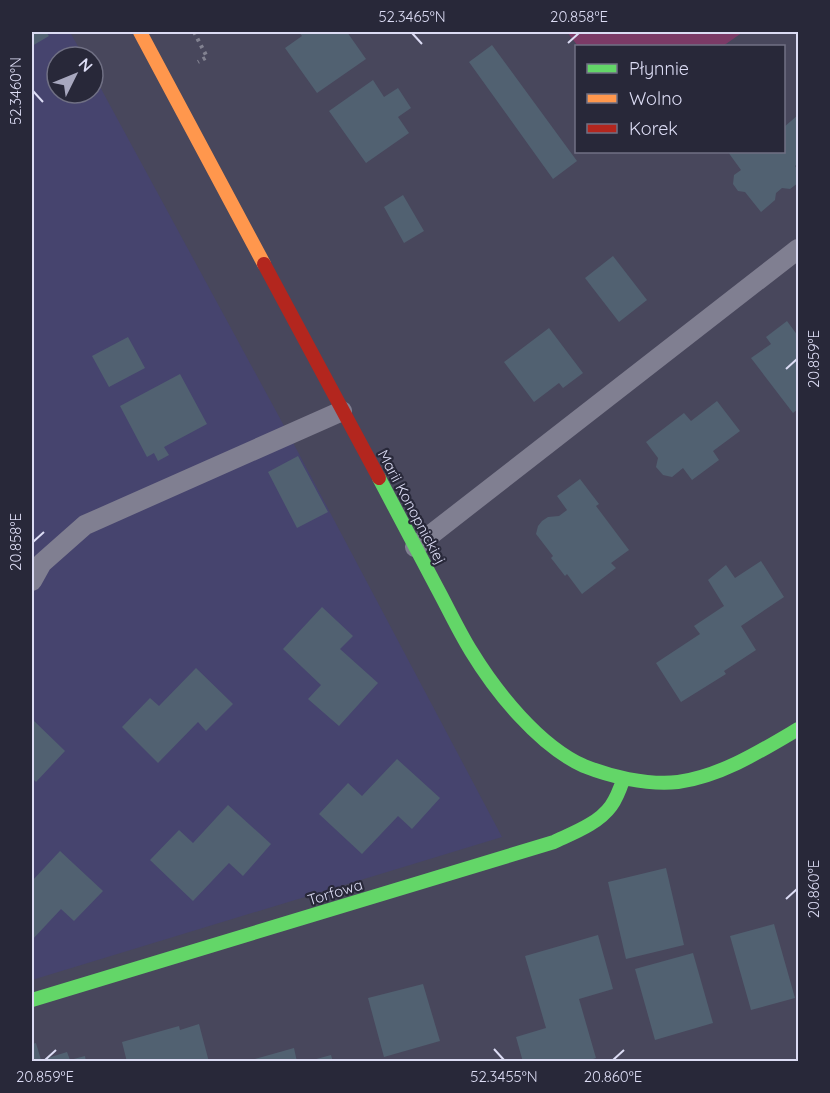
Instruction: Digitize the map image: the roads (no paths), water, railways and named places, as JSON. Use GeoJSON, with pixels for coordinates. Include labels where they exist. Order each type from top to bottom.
{"type":"FeatureCollection","features":[{"type":"Feature","properties":{"kind":"street","name":"Marii Konopnickiej"},"geometry":{"type":"LineString","coordinates":[[140,32],[471,651],[514,711],[541,738],[564,756],[586,768],[623,780],[656,783],[690,779],[720,768],[755,753],[798,729]]}},
{"type":"Feature","properties":{"kind":"street","name":"Torfowa"},"geometry":{"type":"LineString","coordinates":[[32,1000],[554,843],[605,813],[612,804],[623,780]]}},
{"type":"Feature","properties":{"kind":"lane"},"geometry":{"type":"LineString","coordinates":[[415,547],[798,249]]}},
{"type":"Feature","properties":{"kind":"lane"},"geometry":{"type":"LineString","coordinates":[[32,581],[37,557],[85,525],[342,411]]}}]}
